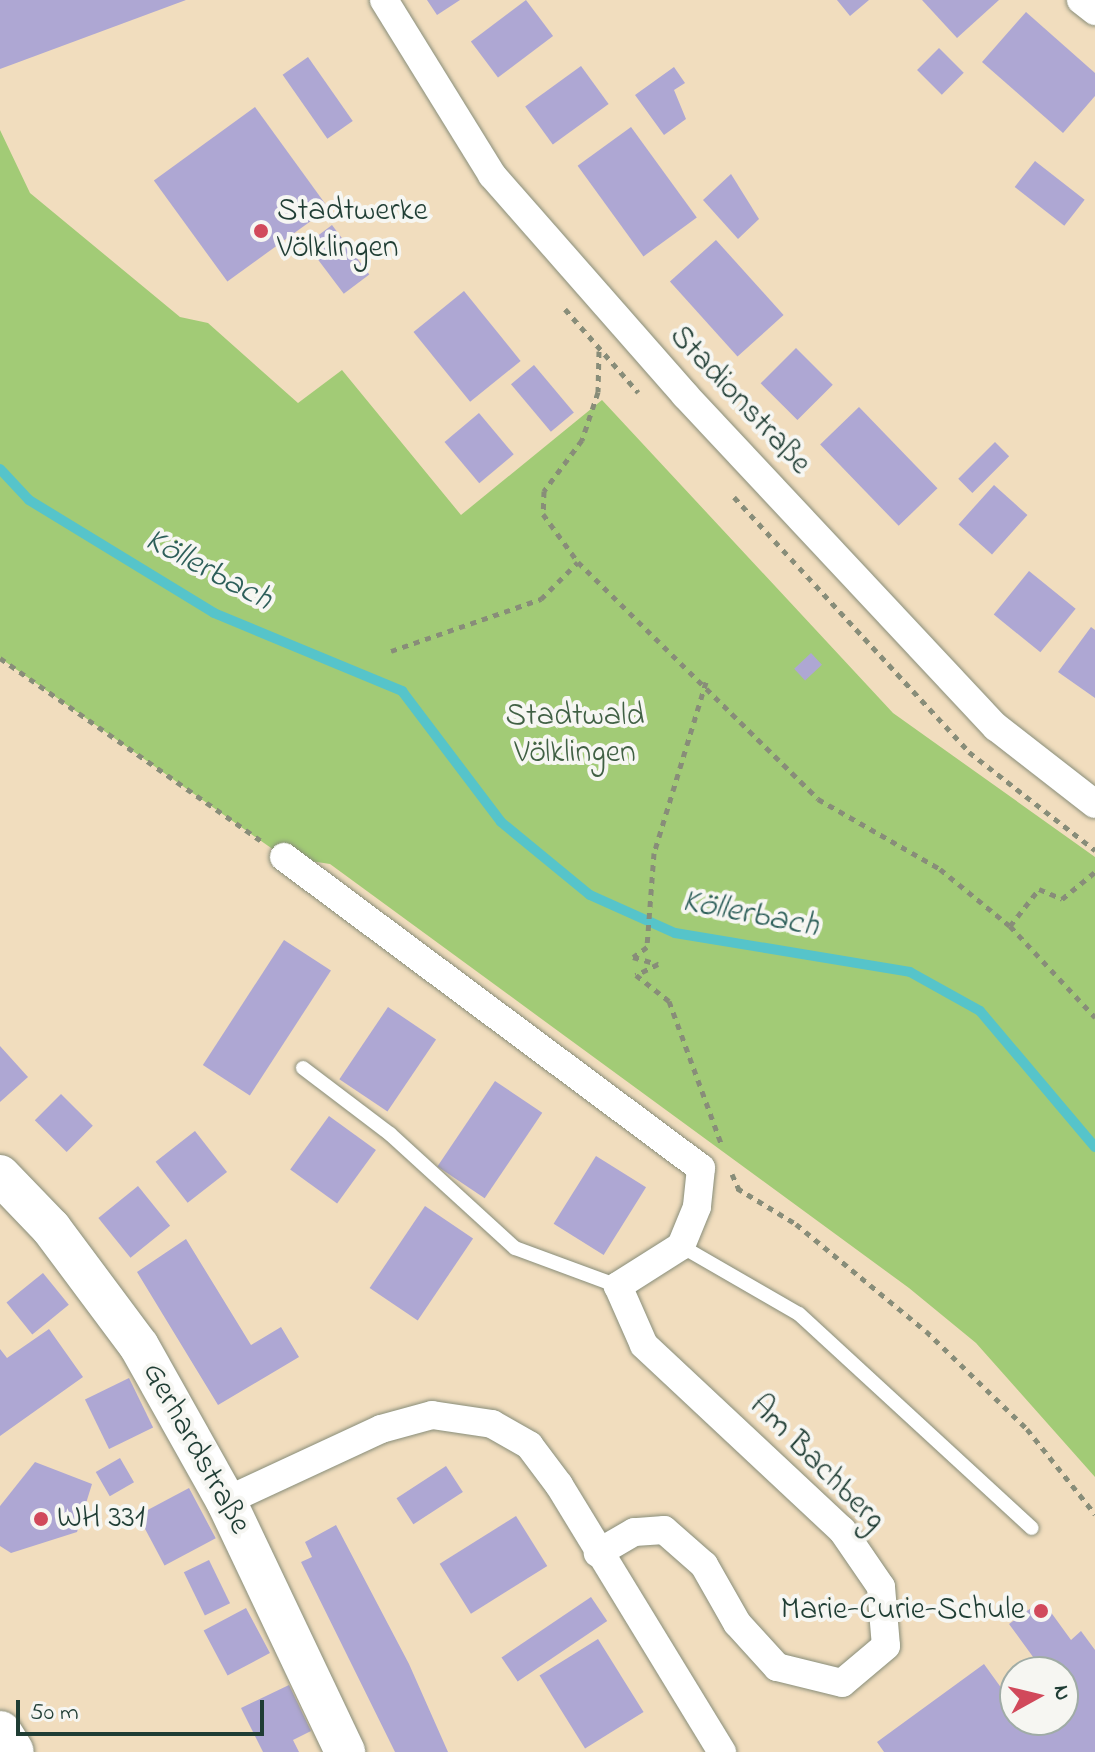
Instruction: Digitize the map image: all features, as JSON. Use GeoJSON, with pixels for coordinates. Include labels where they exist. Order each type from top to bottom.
{"type":"FeatureCollection","features":[{"type":"Feature","properties":{"kind":"main road"},"geometry":{"type":"LineString","coordinates":[[0,1733],[12,1752]]}},
{"type":"Feature","properties":{"kind":"street","name":"Stadionstraße"},"geometry":{"type":"LineString","coordinates":[[384,0],[492,175],[675,384],[996,727],[1095,804]]}},
{"type":"Feature","properties":{"kind":"street"},"geometry":{"type":"LineString","coordinates":[[1081,0],[1095,11]]}},
{"type":"Feature","properties":{"kind":"street"},"geometry":{"type":"LineString","coordinates":[[284,857],[701,1168],[697,1207],[681,1246],[618,1286]]}},
{"type":"Feature","properties":{"kind":"street","name":"Gerhardstraße"},"geometry":{"type":"LineString","coordinates":[[0,1175],[51,1228],[139,1346],[226,1501],[345,1752]]}},
{"type":"Feature","properties":{"kind":"street","name":"Am Bachberg"},"geometry":{"type":"LineString","coordinates":[[598,1553],[634,1532],[664,1530],[704,1565],[737,1623],[777,1667],[842,1683],[886,1646],[881,1587],[842,1530],[644,1345],[618,1286]]}},
{"type":"Feature","properties":{"kind":"street"},"geometry":{"type":"LineString","coordinates":[[226,1501],[381,1429],[432,1415],[492,1424],[529,1445],[722,1752]]}},
{"type":"Feature","properties":{"kind":"lane"},"geometry":{"type":"LineString","coordinates":[[303,1068],[390,1134],[515,1248],[618,1286]]}},
{"type":"Feature","properties":{"kind":"lane"},"geometry":{"type":"LineString","coordinates":[[681,1246],[799,1314],[1032,1528]]}},
{"type":"Feature","properties":{"kind":"path"},"geometry":{"type":"LineString","coordinates":[[599,350],[598,392],[582,440],[544,491],[543,514],[578,562],[706,682],[818,799],[940,869],[1010,926],[1095,1017]]}},
{"type":"Feature","properties":{"kind":"path"},"geometry":{"type":"LineString","coordinates":[[395,651],[407,650],[541,599],[578,562]]}},
{"type":"Feature","properties":{"kind":"path"},"geometry":{"type":"LineString","coordinates":[[0,658],[284,857]]}},
{"type":"Feature","properties":{"kind":"path"},"geometry":{"type":"LineString","coordinates":[[706,682],[647,898],[647,947],[633,957],[658,964],[636,975],[669,1001],[739,1190]]}},
{"type":"Feature","properties":{"kind":"path"},"geometry":{"type":"LineString","coordinates":[[1010,926],[1039,889],[1062,899],[1095,872]]}},
{"type":"Feature","properties":{"kind":"path"},"geometry":{"type":"LineString","coordinates":[[701,1168],[796,1224],[926,1331],[1027,1429],[1095,1514]]}},
{"type":"Feature","properties":{"kind":"green space","name":"Stadtwald Völklingen"},"geometry":{"type":"Polygon","coordinates":[[[0,130],[30,193],[180,317],[208,323],[298,403],[342,370],[461,515],[602,400],[893,713],[1095,857],[1095,1477],[976,1343],[909,1288],[330,864],[284,857],[0,658],[0,130]]]}},
{"type":"Feature","properties":{"kind":"building"},"geometry":{"type":"Polygon","coordinates":[[[0,0],[186,0],[0,69],[0,0]]]}},
{"type":"Feature","properties":{"kind":"building"},"geometry":{"type":"Polygon","coordinates":[[[427,0],[460,0],[437,15],[427,0]]]}},
{"type":"Feature","properties":{"kind":"building"},"geometry":{"type":"Polygon","coordinates":[[[526,0],[553,36],[498,77],[471,42],[526,0]]]}},
{"type":"Feature","properties":{"kind":"building"},"geometry":{"type":"Polygon","coordinates":[[[837,0],[869,0],[850,16],[837,0]]]}},
{"type":"Feature","properties":{"kind":"building"},"geometry":{"type":"Polygon","coordinates":[[[922,0],[999,0],[957,38],[922,0]]]}},
{"type":"Feature","properties":{"kind":"building"},"geometry":{"type":"Polygon","coordinates":[[[1026,12],[1095,73],[1095,96],[1063,133],[982,62],[1026,12]]]}},
{"type":"Feature","properties":{"kind":"building"},"geometry":{"type":"Polygon","coordinates":[[[939,48],[964,73],[942,95],[917,70],[939,48]]]}},
{"type":"Feature","properties":{"kind":"building"},"geometry":{"type":"Polygon","coordinates":[[[308,57],[353,121],[327,139],[283,75],[308,57]]]}},
{"type":"Feature","properties":{"kind":"building"},"geometry":{"type":"Polygon","coordinates":[[[581,66],[609,104],[553,145],[525,107],[581,66]]]}},
{"type":"Feature","properties":{"kind":"building"},"geometry":{"type":"Polygon","coordinates":[[[674,67],[685,83],[674,90],[686,119],[664,135],[635,95],[674,67]]]}},
{"type":"Feature","properties":{"kind":"building"},"geometry":{"type":"Polygon","coordinates":[[[255,107],[328,208],[227,282],[154,180],[255,107]]]}},
{"type":"Feature","properties":{"kind":"building"},"geometry":{"type":"Polygon","coordinates":[[[631,127],[697,218],[643,256],[578,166],[631,127]]]}},
{"type":"Feature","properties":{"kind":"building"},"geometry":{"type":"Polygon","coordinates":[[[1035,161],[1085,200],[1064,226],[1015,187],[1035,161]]]}},
{"type":"Feature","properties":{"kind":"building"},"geometry":{"type":"Polygon","coordinates":[[[731,174],[759,219],[738,239],[703,200],[731,174]]]}},
{"type":"Feature","properties":{"kind":"building"},"geometry":{"type":"Polygon","coordinates":[[[332,225],[369,275],[344,294],[306,244],[332,225]]]}},
{"type":"Feature","properties":{"kind":"building"},"geometry":{"type":"Polygon","coordinates":[[[716,240],[784,315],[738,357],[670,281],[716,240]]]}},
{"type":"Feature","properties":{"kind":"building"},"geometry":{"type":"Polygon","coordinates":[[[464,291],[521,361],[470,402],[413,332],[464,291]]]}},
{"type":"Feature","properties":{"kind":"building"},"geometry":{"type":"Polygon","coordinates":[[[796,348],[833,385],[797,420],[761,383],[796,348]]]}},
{"type":"Feature","properties":{"kind":"building"},"geometry":{"type":"Polygon","coordinates":[[[534,365],[574,412],[551,432],[511,384],[534,365]]]}},
{"type":"Feature","properties":{"kind":"building"},"geometry":{"type":"Polygon","coordinates":[[[859,407],[937,488],[899,526],[820,445],[859,407]]]}},
{"type":"Feature","properties":{"kind":"building"},"geometry":{"type":"Polygon","coordinates":[[[479,413],[514,454],[479,483],[445,442],[479,413]]]}},
{"type":"Feature","properties":{"kind":"building"},"geometry":{"type":"Polygon","coordinates":[[[995,442],[1009,456],[972,493],[958,479],[995,442]]]}},
{"type":"Feature","properties":{"kind":"building"},"geometry":{"type":"Polygon","coordinates":[[[994,485],[1027,515],[992,554],[959,524],[994,485]]]}},
{"type":"Feature","properties":{"kind":"building"},"geometry":{"type":"Polygon","coordinates":[[[1029,571],[1076,609],[1040,652],[994,615],[1029,571]]]}},
{"type":"Feature","properties":{"kind":"building"},"geometry":{"type":"Polygon","coordinates":[[[1091,627],[1095,630],[1095,698],[1058,672],[1091,627]]]}},
{"type":"Feature","properties":{"kind":"building"},"geometry":{"type":"Polygon","coordinates":[[[811,653],[822,665],[805,680],[794,669],[811,653]]]}},
{"type":"Feature","properties":{"kind":"building"},"geometry":{"type":"Polygon","coordinates":[[[284,940],[331,970],[250,1095],[203,1065],[284,940]]]}},
{"type":"Feature","properties":{"kind":"building"},"geometry":{"type":"Polygon","coordinates":[[[388,1007],[436,1039],[387,1112],[339,1079],[388,1007]]]}},
{"type":"Feature","properties":{"kind":"building"},"geometry":{"type":"Polygon","coordinates":[[[0,1046],[28,1077],[0,1102],[0,1046]]]}},
{"type":"Feature","properties":{"kind":"building"},"geometry":{"type":"Polygon","coordinates":[[[495,1081],[542,1113],[485,1198],[437,1166],[495,1081]]]}},
{"type":"Feature","properties":{"kind":"building"},"geometry":{"type":"Polygon","coordinates":[[[61,1094],[93,1126],[67,1152],[35,1120],[61,1094]]]}},
{"type":"Feature","properties":{"kind":"building"},"geometry":{"type":"Polygon","coordinates":[[[329,1116],[376,1150],[337,1203],[290,1169],[329,1116]]]}},
{"type":"Feature","properties":{"kind":"building"},"geometry":{"type":"Polygon","coordinates":[[[195,1131],[227,1172],[188,1203],[156,1162],[195,1131]]]}},
{"type":"Feature","properties":{"kind":"building"},"geometry":{"type":"Polygon","coordinates":[[[596,1156],[646,1187],[604,1255],[554,1224],[596,1156]]]}},
{"type":"Feature","properties":{"kind":"building"},"geometry":{"type":"Polygon","coordinates":[[[138,1186],[170,1226],[130,1258],[98,1218],[138,1186]]]}},
{"type":"Feature","properties":{"kind":"building"},"geometry":{"type":"Polygon","coordinates":[[[425,1206],[473,1238],[418,1321],[370,1288],[425,1206]]]}},
{"type":"Feature","properties":{"kind":"building"},"geometry":{"type":"Polygon","coordinates":[[[186,1239],[251,1345],[281,1327],[299,1357],[218,1405],[137,1272],[186,1239]]]}},
{"type":"Feature","properties":{"kind":"building"},"geometry":{"type":"Polygon","coordinates":[[[43,1273],[69,1305],[32,1334],[6,1303],[43,1273]]]}},
{"type":"Feature","properties":{"kind":"building"},"geometry":{"type":"Polygon","coordinates":[[[49,1329],[83,1377],[0,1436],[0,1349],[7,1358],[49,1329]]]}},
{"type":"Feature","properties":{"kind":"building"},"geometry":{"type":"Polygon","coordinates":[[[129,1378],[153,1427],[109,1449],[85,1399],[129,1378]]]}},
{"type":"Feature","properties":{"kind":"building"},"geometry":{"type":"Polygon","coordinates":[[[120,1458],[134,1482],[110,1496],[96,1472],[120,1458]]]}},
{"type":"Feature","properties":{"kind":"building","name":"WH 331"},"geometry":{"type":"Polygon","coordinates":[[[35,1462],[92,1484],[77,1532],[11,1553],[0,1546],[0,1506],[35,1462]]]}},
{"type":"Feature","properties":{"kind":"building"},"geometry":{"type":"Polygon","coordinates":[[[446,1466],[463,1492],[413,1524],[397,1498],[446,1466]]]}},
{"type":"Feature","properties":{"kind":"building"},"geometry":{"type":"Polygon","coordinates":[[[189,1488],[216,1538],[165,1566],[138,1515],[189,1488]]]}},
{"type":"Feature","properties":{"kind":"building"},"geometry":{"type":"Polygon","coordinates":[[[516,1516],[547,1566],[471,1614],[440,1564],[516,1516]]]}},
{"type":"Feature","properties":{"kind":"building"},"geometry":{"type":"Polygon","coordinates":[[[336,1525],[409,1664],[448,1752],[395,1752],[301,1562],[312,1557],[305,1542],[336,1525]]]}},
{"type":"Feature","properties":{"kind":"building"},"geometry":{"type":"Polygon","coordinates":[[[209,1560],[230,1603],[205,1615],[184,1572],[209,1560]]]}},
{"type":"Feature","properties":{"kind":"building"},"geometry":{"type":"Polygon","coordinates":[[[591,1597],[607,1621],[518,1681],[501,1657],[591,1597]]]}},
{"type":"Feature","properties":{"kind":"building"},"geometry":{"type":"Polygon","coordinates":[[[1042,1600],[1071,1640],[1081,1631],[1095,1650],[1095,1752],[884,1752],[877,1742],[984,1664],[999,1685],[999,1736],[1079,1736],[1079,1656],[1032,1656],[1009,1624],[1042,1600]]]}},
{"type":"Feature","properties":{"kind":"building"},"geometry":{"type":"Polygon","coordinates":[[[246,1608],[270,1653],[228,1676],[204,1631],[246,1608]]]}},
{"type":"Feature","properties":{"kind":"building"},"geometry":{"type":"Polygon","coordinates":[[[598,1639],[644,1712],[585,1748],[539,1676],[598,1639]]]}},
{"type":"Feature","properties":{"kind":"building"},"geometry":{"type":"Polygon","coordinates":[[[289,1685],[311,1731],[293,1740],[299,1752],[263,1752],[241,1708],[289,1685]]]}},
{"type":"Feature","properties":{"kind":"waterway","name":"Köllerbach"},"geometry":{"type":"LineString","coordinates":[[0,469],[29,500],[214,613],[402,691],[501,822],[590,895],[675,933],[910,972],[980,1011],[1095,1147]]}},
{"type":"Feature","properties":{"kind":"place","name":"Stadtwerke Völklingen"},"geometry":{"type":"Point","coordinates":[261,231]}},
{"type":"Feature","properties":{"kind":"place","name":"WH 331"},"geometry":{"type":"Point","coordinates":[41,1519]}},
{"type":"Feature","properties":{"kind":"place","name":"Marie-Curie-Schule"},"geometry":{"type":"Point","coordinates":[1041,1611]}}]}
